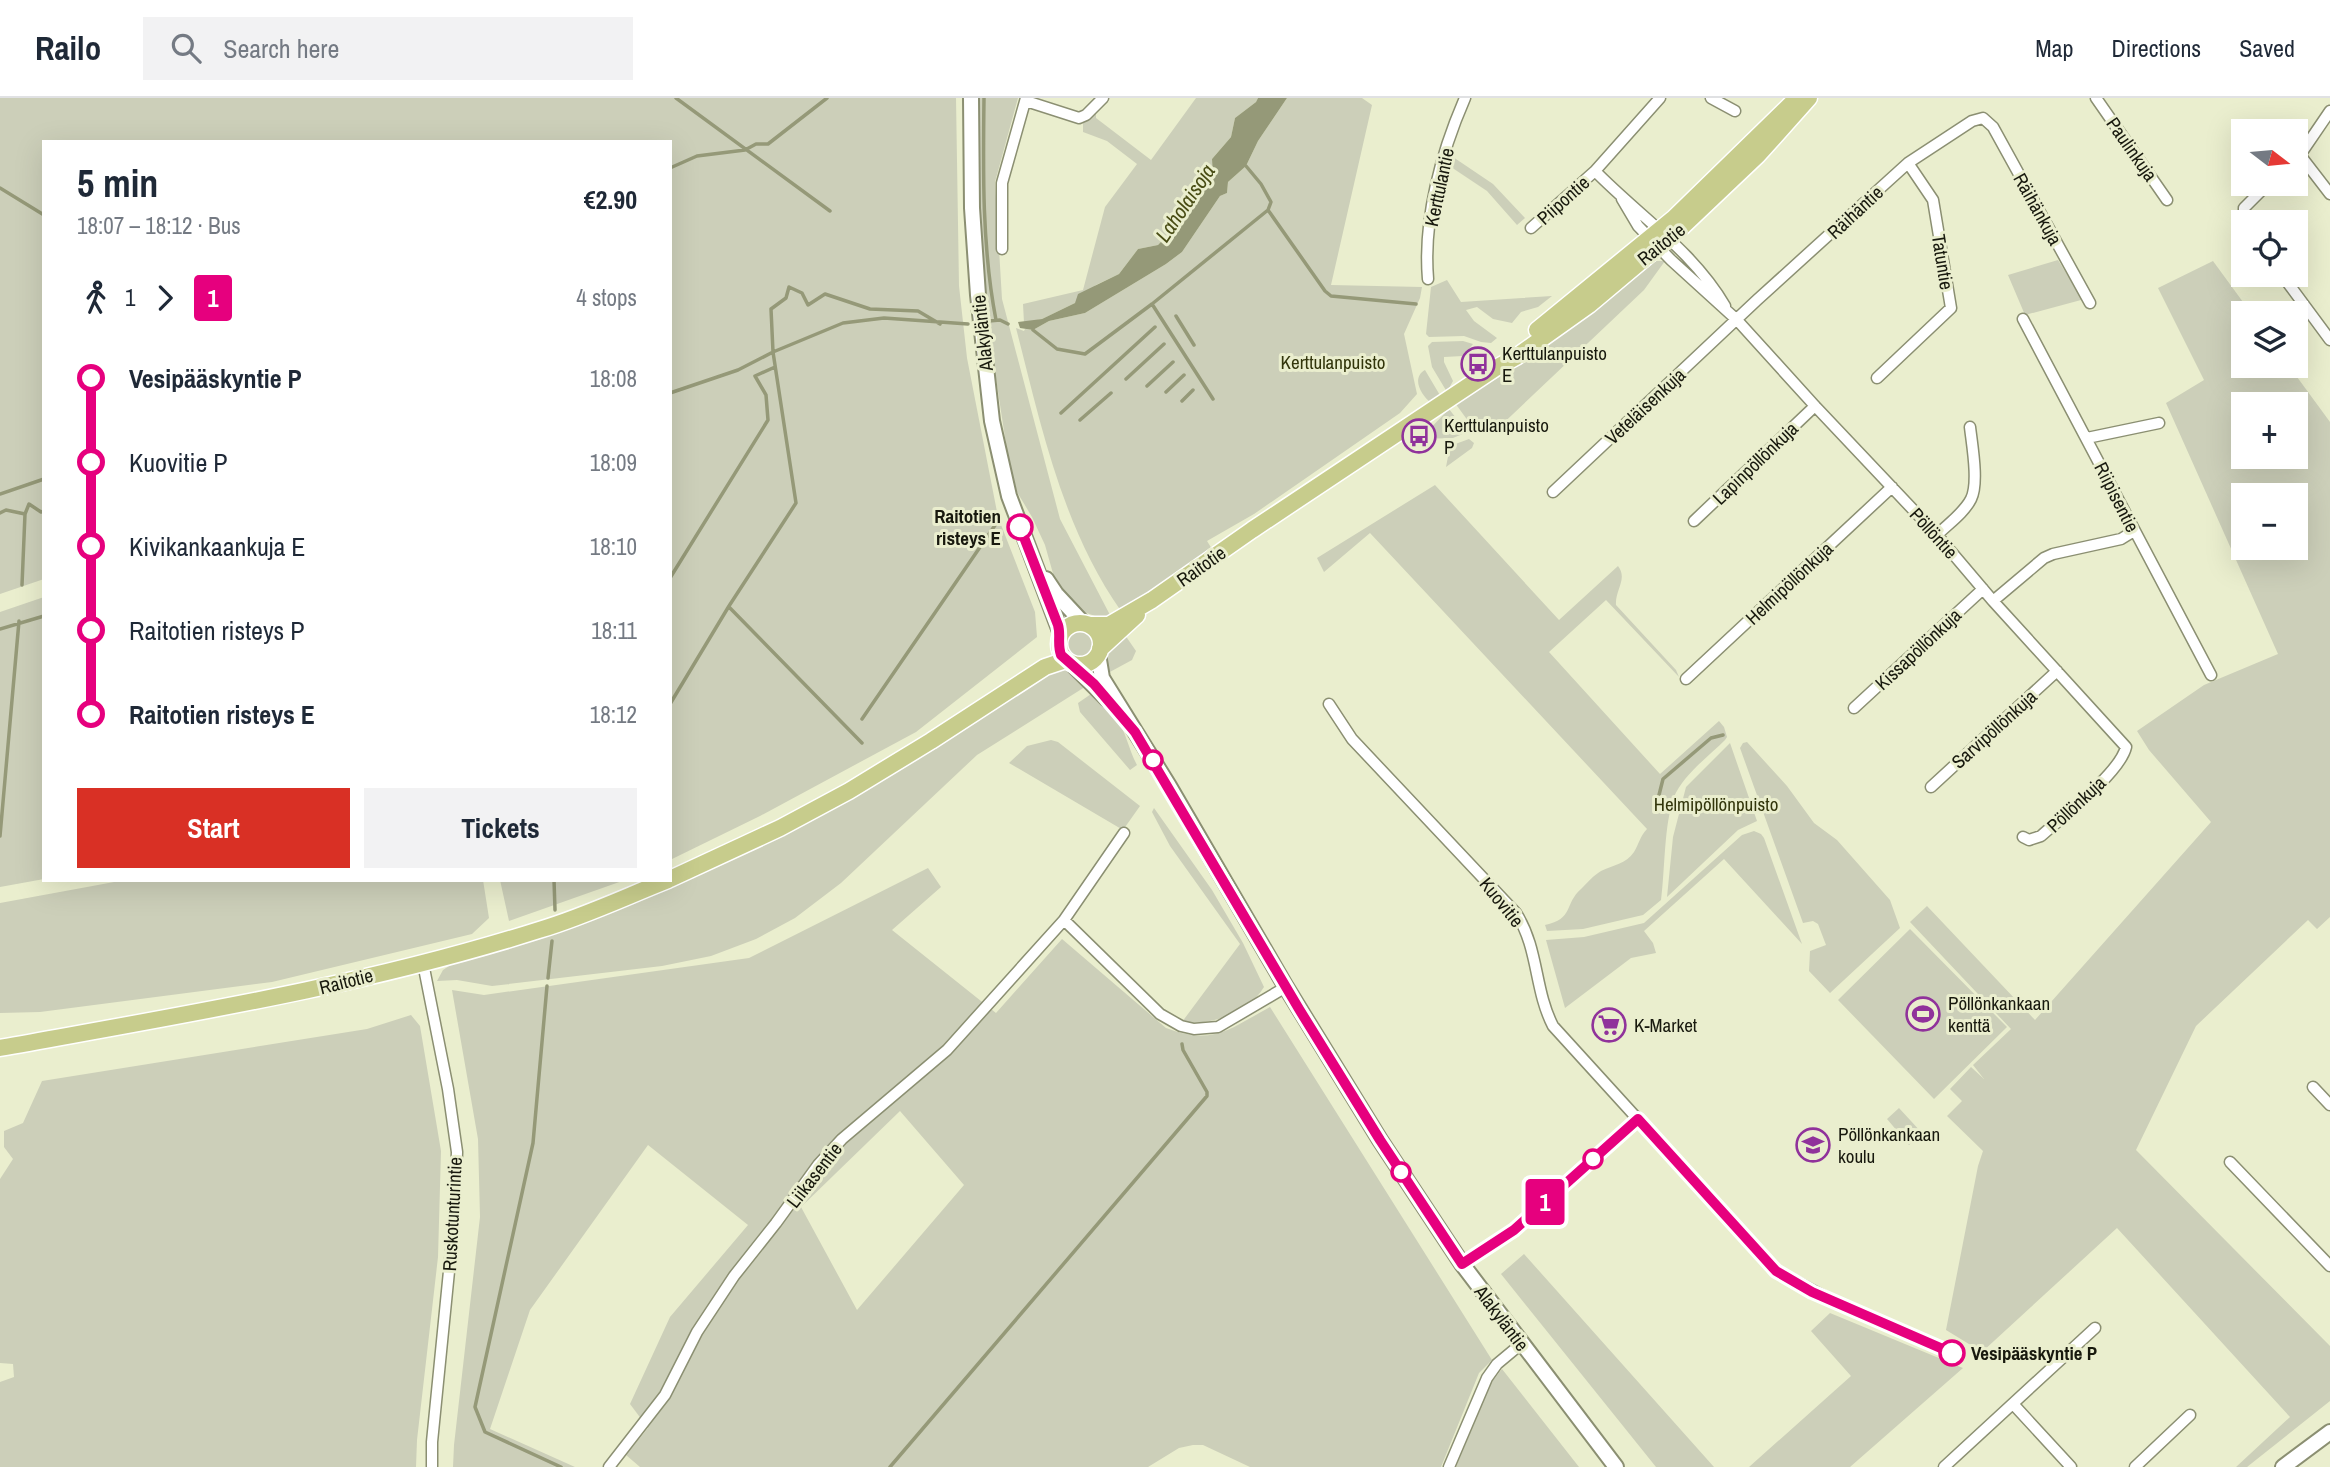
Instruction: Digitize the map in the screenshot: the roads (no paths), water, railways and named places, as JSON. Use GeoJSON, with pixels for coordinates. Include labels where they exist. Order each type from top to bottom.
{"type":"FeatureCollection","features":[{"type":"Feature","properties":{"kind":"main road","name":"Alakyläntie"},"geometry":{"type":"LineString","coordinates":[[971,98],[973,220],[989,400],[1009,496],[1060,637]]}},
{"type":"Feature","properties":{"kind":"main road","name":"Raitotie"},"geometry":{"type":"LineString","coordinates":[[1659,238],[1797,98]]}},
{"type":"Feature","properties":{"kind":"main road","name":"Raitotie"},"geometry":{"type":"LineString","coordinates":[[1086,624],[1109,625],[1152,600],[1494,369],[1513,350],[1659,238],[1758,155],[1809,98]]}},
{"type":"Feature","properties":{"kind":"main road","name":"Alakyläntie"},"geometry":{"type":"LineString","coordinates":[[1033,561],[1056,594],[1086,624]]}},
{"type":"Feature","properties":{"kind":"main road","name":"Raitotie"},"geometry":{"type":"LineString","coordinates":[[1099,651],[1152,600]]}},
{"type":"Feature","properties":{"kind":"main road"},"geometry":{"type":"LineString","coordinates":[[1086,624],[1099,635],[1099,651],[1087,664],[1069,662],[1061,655],[1060,637],[1070,625],[1086,624]]}},
{"type":"Feature","properties":{"kind":"main road","name":"Raitotie"},"geometry":{"type":"LineString","coordinates":[[986,705],[1060,637]]}},
{"type":"Feature","properties":{"kind":"main road","name":"Alakyläntie"},"geometry":{"type":"LineString","coordinates":[[1099,651],[1102,678],[1286,988],[1380,1140],[1462,1264],[1616,1467]]}},
{"type":"Feature","properties":{"kind":"main road","name":"Alakyläntie"},"geometry":{"type":"LineString","coordinates":[[1069,662],[1094,684],[1135,732]]}},
{"type":"Feature","properties":{"kind":"main road","name":"Raitotie"},"geometry":{"type":"LineString","coordinates":[[672,879],[780,828],[849,791],[1045,667],[1069,662]]}},
{"type":"Feature","properties":{"kind":"main road","name":"Raitotie"},"geometry":{"type":"LineString","coordinates":[[5,1046],[301,992],[423,963],[541,930],[664,882]]}},
{"type":"Feature","properties":{"kind":"main road"},"geometry":{"type":"LineString","coordinates":[[2283,1467],[2330,1432]]}},
{"type":"Feature","properties":{"kind":"street"},"geometry":{"type":"LineString","coordinates":[[1002,249],[1002,183],[1026,100],[1079,118],[1086,115],[1103,98]]}},
{"type":"Feature","properties":{"kind":"street","name":"Kerttulantie"},"geometry":{"type":"LineString","coordinates":[[1428,279],[1426,252],[1434,198],[1453,125],[1465,98]]}},
{"type":"Feature","properties":{"kind":"street","name":"Piipontie"},"geometry":{"type":"LineString","coordinates":[[1531,228],[1595,171],[1660,98]]}},
{"type":"Feature","properties":{"kind":"street"},"geometry":{"type":"LineString","coordinates":[[1711,98],[1735,110]]}},
{"type":"Feature","properties":{"kind":"street","name":"Paulinkuja"},"geometry":{"type":"LineString","coordinates":[[2096,98],[2167,200]]}},
{"type":"Feature","properties":{"kind":"street"},"geometry":{"type":"LineString","coordinates":[[2308,143],[2330,111]]}},
{"type":"Feature","properties":{"kind":"street","name":"Räihäntie"},"geometry":{"type":"LineString","coordinates":[[1734,318],[1908,163],[1972,121],[1983,118]]}},
{"type":"Feature","properties":{"kind":"street","name":"Räihänkuja"},"geometry":{"type":"LineString","coordinates":[[1983,118],[1993,127],[2090,303]]}},
{"type":"Feature","properties":{"kind":"street","name":"Tatuntie"},"geometry":{"type":"LineString","coordinates":[[1877,379],[1951,308],[1933,200],[1908,163]]}},
{"type":"Feature","properties":{"kind":"street"},"geometry":{"type":"LineString","coordinates":[[2308,169],[2330,194]]}},
{"type":"Feature","properties":{"kind":"street","name":"Piipontie"},"geometry":{"type":"LineString","coordinates":[[1595,171],[1622,199],[1638,226],[1659,238]]}},
{"type":"Feature","properties":{"kind":"street"},"geometry":{"type":"LineString","coordinates":[[2244,210],[2256,196]]}},
{"type":"Feature","properties":{"kind":"street","name":"Pöllöntie"},"geometry":{"type":"LineString","coordinates":[[1659,238],[1717,292],[1734,318],[1937,535],[1993,601],[2126,747],[2124,756]]}},
{"type":"Feature","properties":{"kind":"street"},"geometry":{"type":"LineString","coordinates":[[2291,287],[2330,340]]}},
{"type":"Feature","properties":{"kind":"street","name":"Veteläisenkuja"},"geometry":{"type":"LineString","coordinates":[[1553,492],[1734,318]]}},
{"type":"Feature","properties":{"kind":"street","name":"Riipisentie"},"geometry":{"type":"LineString","coordinates":[[2023,319],[2211,675]]}},
{"type":"Feature","properties":{"kind":"street","name":"Lapinpöllönkuja"},"geometry":{"type":"LineString","coordinates":[[1694,521],[1815,406]]}},
{"type":"Feature","properties":{"kind":"street"},"geometry":{"type":"LineString","coordinates":[[2087,438],[2159,424]]}},
{"type":"Feature","properties":{"kind":"street"},"geometry":{"type":"LineString","coordinates":[[1937,535],[1972,498],[1974,488],[1970,427]]}},
{"type":"Feature","properties":{"kind":"street","name":"Helmipöllönkuja"},"geometry":{"type":"LineString","coordinates":[[1686,679],[1892,487]]}},
{"type":"Feature","properties":{"kind":"street"},"geometry":{"type":"LineString","coordinates":[[1993,601],[2044,558],[2121,539],[2134,531]]}},
{"type":"Feature","properties":{"kind":"street","name":"Kissapöllönkuja"},"geometry":{"type":"LineString","coordinates":[[1854,708],[1983,589]]}},
{"type":"Feature","properties":{"kind":"street","name":"Sarvipöllönkuja"},"geometry":{"type":"LineString","coordinates":[[1931,787],[2057,671]]}},
{"type":"Feature","properties":{"kind":"street","name":"Kuovitie"},"geometry":{"type":"LineString","coordinates":[[1329,704],[1352,739],[1516,913],[1531,943],[1543,1008],[1553,1027],[1776,1271],[1831,1300]]}},
{"type":"Feature","properties":{"kind":"street","name":"Pöllönkuja"},"geometry":{"type":"LineString","coordinates":[[2023,837],[2029,840],[2041,836],[2107,776],[2124,756]]}},
{"type":"Feature","properties":{"kind":"street","name":"Liikasentie"},"geometry":{"type":"LineString","coordinates":[[609,1467],[665,1395],[697,1332],[734,1276],[818,1165],[842,1139],[947,1050],[1064,920],[1124,833]]}},
{"type":"Feature","properties":{"kind":"street"},"geometry":{"type":"LineString","coordinates":[[1064,920],[1160,1014],[1181,1026],[1218,1027],[1286,988]]}},
{"type":"Feature","properties":{"kind":"street","name":"Ruskotunturintie"},"geometry":{"type":"LineString","coordinates":[[423,963],[448,1089],[457,1152],[455,1211],[432,1442],[432,1467]]}},
{"type":"Feature","properties":{"kind":"street"},"geometry":{"type":"LineString","coordinates":[[2313,1087],[2330,1105]]}},
{"type":"Feature","properties":{"kind":"street"},"geometry":{"type":"LineString","coordinates":[[1462,1264],[1514,1230],[1638,1119]]}},
{"type":"Feature","properties":{"kind":"street"},"geometry":{"type":"LineString","coordinates":[[2231,1162],[2330,1266]]}},
{"type":"Feature","properties":{"kind":"street"},"geometry":{"type":"LineString","coordinates":[[1944,1467],[2095,1328]]}},
{"type":"Feature","properties":{"kind":"street"},"geometry":{"type":"LineString","coordinates":[[1450,1467],[1487,1378],[1497,1364],[1521,1344]]}},
{"type":"Feature","properties":{"kind":"street"},"geometry":{"type":"LineString","coordinates":[[2014,1405],[2071,1467]]}},
{"type":"Feature","properties":{"kind":"street"},"geometry":{"type":"LineString","coordinates":[[2135,1467],[2190,1416]]}},
{"type":"Feature","properties":{"kind":"waterway"},"geometry":{"type":"LineString","coordinates":[[676,98],[830,211]]}},
{"type":"Feature","properties":{"kind":"waterway"},"geometry":{"type":"LineString","coordinates":[[672,167],[697,156],[768,144],[827,98]]}},
{"type":"Feature","properties":{"kind":"waterway"},"geometry":{"type":"LineString","coordinates":[[984,98],[986,237],[996,320]]}},
{"type":"Feature","properties":{"kind":"waterway"},"geometry":{"type":"LineString","coordinates":[[1033,330],[1057,349],[1085,354],[1152,304],[1268,210],[1271,202],[1246,166]]}},
{"type":"Feature","properties":{"kind":"waterway"},"geometry":{"type":"LineString","coordinates":[[0,188],[42,214]]}},
{"type":"Feature","properties":{"kind":"waterway"},"geometry":{"type":"LineString","coordinates":[[1268,210],[1331,296],[1416,304]]}},
{"type":"Feature","properties":{"kind":"waterway"},"geometry":{"type":"LineString","coordinates":[[672,701],[796,503],[773,352],[771,309],[786,298],[789,287],[802,293],[808,305],[825,294],[870,309],[918,311],[940,324]]}},
{"type":"Feature","properties":{"kind":"waterway"},"geometry":{"type":"LineString","coordinates":[[1152,304],[1213,399]]}},
{"type":"Feature","properties":{"kind":"waterway"},"geometry":{"type":"LineString","coordinates":[[1176,316],[1194,345]]}},
{"type":"Feature","properties":{"kind":"waterway"},"geometry":{"type":"LineString","coordinates":[[672,392],[738,370],[773,352],[843,323],[884,318],[968,324]]}},
{"type":"Feature","properties":{"kind":"waterway"},"geometry":{"type":"LineString","coordinates":[[989,321],[1000,320],[1008,324]]}},
{"type":"Feature","properties":{"kind":"waterway"},"geometry":{"type":"LineString","coordinates":[[1061,413],[1155,327]]}},
{"type":"Feature","properties":{"kind":"waterway"},"geometry":{"type":"LineString","coordinates":[[1126,379],[1164,344]]}},
{"type":"Feature","properties":{"kind":"waterway"},"geometry":{"type":"LineString","coordinates":[[1147,386],[1173,362]]}},
{"type":"Feature","properties":{"kind":"waterway"},"geometry":{"type":"LineString","coordinates":[[672,575],[768,420],[766,395],[755,376],[775,367]]}},
{"type":"Feature","properties":{"kind":"waterway"},"geometry":{"type":"LineString","coordinates":[[1166,392],[1184,375]]}},
{"type":"Feature","properties":{"kind":"waterway"},"geometry":{"type":"LineString","coordinates":[[1182,401],[1193,390]]}},
{"type":"Feature","properties":{"kind":"waterway"},"geometry":{"type":"LineString","coordinates":[[1080,420],[1111,393]]}},
{"type":"Feature","properties":{"kind":"waterway"},"geometry":{"type":"LineString","coordinates":[[0,494],[42,480]]}},
{"type":"Feature","properties":{"kind":"waterway"},"geometry":{"type":"LineString","coordinates":[[0,513],[6,510],[25,514],[29,504],[42,512]]}},
{"type":"Feature","properties":{"kind":"waterway"},"geometry":{"type":"LineString","coordinates":[[22,585],[25,514]]}},
{"type":"Feature","properties":{"kind":"waterway"},"geometry":{"type":"LineString","coordinates":[[862,719],[1000,518]]}},
{"type":"Feature","properties":{"kind":"waterway"},"geometry":{"type":"LineString","coordinates":[[729,607],[862,743]]}},
{"type":"Feature","properties":{"kind":"waterway"},"geometry":{"type":"LineString","coordinates":[[0,629],[42,617]]}},
{"type":"Feature","properties":{"kind":"waterway"},"geometry":{"type":"LineString","coordinates":[[0,836],[19,621]]}},
{"type":"Feature","properties":{"kind":"waterway"},"geometry":{"type":"LineString","coordinates":[[1657,803],[1663,779],[1711,738],[1723,735]]}},
{"type":"Feature","properties":{"kind":"waterway"},"geometry":{"type":"LineString","coordinates":[[554,882],[555,910]]}},
{"type":"Feature","properties":{"kind":"waterway"},"geometry":{"type":"LineString","coordinates":[[548,978],[552,941]]}},
{"type":"Feature","properties":{"kind":"waterway"},"geometry":{"type":"LineString","coordinates":[[547,986],[533,1143],[475,1407],[485,1432],[561,1467]]}},
{"type":"Feature","properties":{"kind":"waterway"},"geometry":{"type":"LineString","coordinates":[[890,1467],[1207,1096],[1182,1044]]}},
{"type":"Feature","properties":{"kind":"place","name":"Kerttulanpuisto E"},"geometry":{"type":"Point","coordinates":[1478,364]}},
{"type":"Feature","properties":{"kind":"place","name":"Kerttulanpuisto P"},"geometry":{"type":"Point","coordinates":[1419,436]}},
{"type":"Feature","properties":{"kind":"place","name":"Raitotien risteys E"},"geometry":{"type":"Point","coordinates":[1020,527]}},
{"type":"Feature","properties":{"kind":"place","name":"Pöllönkankaan kenttä"},"geometry":{"type":"Point","coordinates":[1923,1014]}},
{"type":"Feature","properties":{"kind":"place","name":"K-Market"},"geometry":{"type":"Point","coordinates":[1609,1025]}},
{"type":"Feature","properties":{"kind":"place","name":"Pöllönkankaan koulu"},"geometry":{"type":"Point","coordinates":[1813,1145]}},
{"type":"Feature","properties":{"kind":"place","name":"Vesipääskyntie P"},"geometry":{"type":"Point","coordinates":[1952,1353]}},
{"type":"Feature","properties":{"kind":"water label","name":"Laholaisoja"},"geometry":{"type":"Point","coordinates":[1185,203]}},
{"type":"Feature","properties":{"kind":"park label","name":"Kerttulanpuisto"},"geometry":{"type":"Point","coordinates":[1333,362]}},
{"type":"Feature","properties":{"kind":"park label","name":"Helmipöllönpuisto"},"geometry":{"type":"Point","coordinates":[1716,804]}}]}
